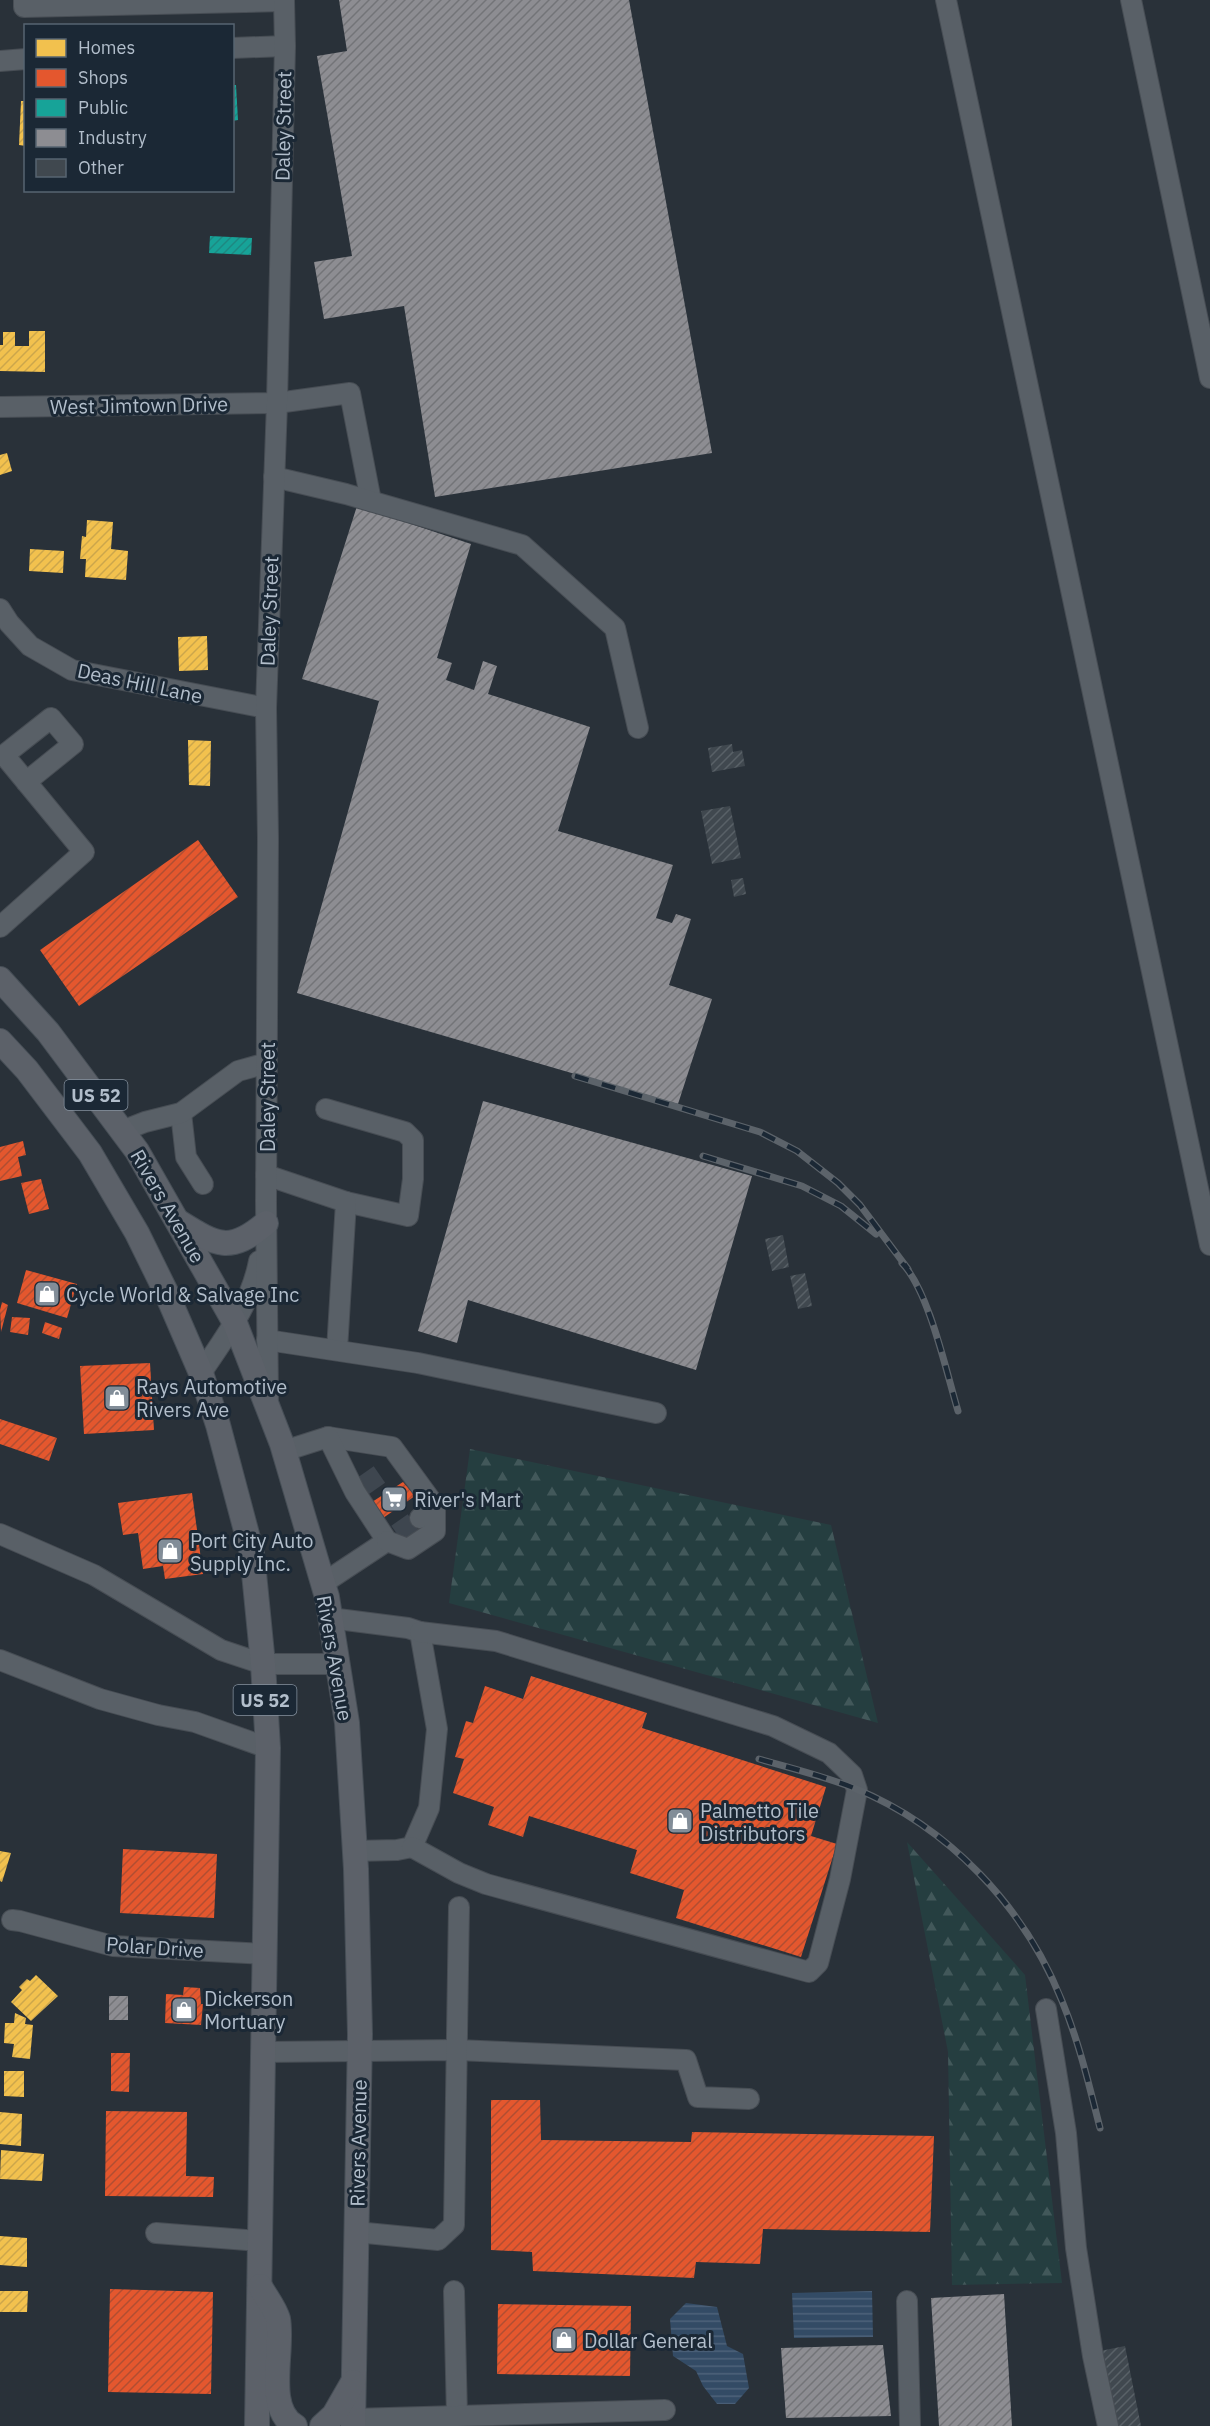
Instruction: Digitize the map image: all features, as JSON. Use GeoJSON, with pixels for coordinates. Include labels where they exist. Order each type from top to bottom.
{"type":"FeatureCollection","features":[{"type":"Feature","properties":{"kind":"main road","name":"Rivers Avenue"},"geometry":{"type":"LineString","coordinates":[[0,979],[48,1032],[137,1151],[235,1323],[284,1451],[327,1597],[346,1723],[354,1851],[359,2052],[354,2380],[351,2419]]}},
{"type":"Feature","properties":{"kind":"main road","name":"Rivers Avenue"},"geometry":{"type":"LineString","coordinates":[[0,1041],[27,1070],[90,1154],[136,1233],[166,1292],[201,1373],[218,1425],[252,1553],[263,1664],[268,1748],[256,2426]]}},
{"type":"Feature","properties":{"kind":"main road"},"geometry":{"type":"LineString","coordinates":[[178,1222],[204,1238],[220,1244],[236,1244],[252,1236],[266,1223]]}},
{"type":"Feature","properties":{"kind":"main road"},"geometry":{"type":"LineString","coordinates":[[258,2284],[278,2318],[279,2406],[286,2421],[295,2426]]}},
{"type":"Feature","properties":{"kind":"main road"},"geometry":{"type":"LineString","coordinates":[[322,2426],[334,2415],[354,2380]]}},
{"type":"Feature","properties":{"kind":"street"},"geometry":{"type":"LineString","coordinates":[[24,0],[24,7],[284,0]]}},
{"type":"Feature","properties":{"kind":"street","name":"Daley Street"},"geometry":{"type":"LineString","coordinates":[[268,1407],[266,708],[277,403],[284,0]]}},
{"type":"Feature","properties":{"kind":"street"},"geometry":{"type":"LineString","coordinates":[[946,0],[1210,1245]]}},
{"type":"Feature","properties":{"kind":"street"},"geometry":{"type":"LineString","coordinates":[[1131,0],[1210,378]]}},
{"type":"Feature","properties":{"kind":"street"},"geometry":{"type":"LineString","coordinates":[[234,48],[285,46]]}},
{"type":"Feature","properties":{"kind":"street"},"geometry":{"type":"LineString","coordinates":[[0,61],[24,59]]}},
{"type":"Feature","properties":{"kind":"street","name":"West Jimtown Drive"},"geometry":{"type":"LineString","coordinates":[[0,407],[277,403],[350,393],[371,501]]}},
{"type":"Feature","properties":{"kind":"street"},"geometry":{"type":"LineString","coordinates":[[274,477],[371,501],[522,545],[615,628],[638,728]]}},
{"type":"Feature","properties":{"kind":"street","name":"Deas Hill Lane"},"geometry":{"type":"LineString","coordinates":[[0,609],[9,623],[30,646],[72,670],[266,708]]}},
{"type":"Feature","properties":{"kind":"street"},"geometry":{"type":"LineString","coordinates":[[0,927],[84,852],[27,782]]}},
{"type":"Feature","properties":{"kind":"street"},"geometry":{"type":"LineString","coordinates":[[122,1131],[145,1122],[181,1113],[238,1071],[267,1063]]}},
{"type":"Feature","properties":{"kind":"street"},"geometry":{"type":"LineString","coordinates":[[266,1175],[346,1202],[408,1216],[413,1179],[413,1140],[405,1132],[326,1109]]}},
{"type":"Feature","properties":{"kind":"street"},"geometry":{"type":"LineString","coordinates":[[181,1113],[186,1157],[203,1184]]}},
{"type":"Feature","properties":{"kind":"street"},"geometry":{"type":"LineString","coordinates":[[337,1350],[346,1202]]}},
{"type":"Feature","properties":{"kind":"street","name":"Daley Street"},"geometry":{"type":"LineString","coordinates":[[201,1373],[235,1323],[251,1293],[266,1223]]}},
{"type":"Feature","properties":{"kind":"street"},"geometry":{"type":"LineString","coordinates":[[267,1341],[418,1364],[656,1413]]}},
{"type":"Feature","properties":{"kind":"street"},"geometry":{"type":"LineString","coordinates":[[284,1451],[328,1437],[392,1447],[393,1465],[428,1512],[435,1532],[408,1549],[392,1538],[328,1437]]}},
{"type":"Feature","properties":{"kind":"street"},"geometry":{"type":"LineString","coordinates":[[0,1534],[94,1575],[221,1650],[263,1664],[338,1664]]}},
{"type":"Feature","properties":{"kind":"street"},"geometry":{"type":"LineString","coordinates":[[322,1584],[392,1538]]}},
{"type":"Feature","properties":{"kind":"street"},"geometry":{"type":"LineString","coordinates":[[330,1618],[496,1641],[772,1726],[829,1753],[852,1775],[857,1790],[840,1879],[818,1963],[809,1972],[486,1884],[412,1847],[397,1850],[354,1851]]}},
{"type":"Feature","properties":{"kind":"street"},"geometry":{"type":"LineString","coordinates":[[412,1847],[429,1808],[437,1729],[420,1632]]}},
{"type":"Feature","properties":{"kind":"street"},"geometry":{"type":"LineString","coordinates":[[0,1660],[100,1700],[195,1722],[268,1748]]}},
{"type":"Feature","properties":{"kind":"street"},"geometry":{"type":"LineString","coordinates":[[356,2232],[438,2240],[454,2225],[459,1907]]}},
{"type":"Feature","properties":{"kind":"street","name":"Polar Drive"},"geometry":{"type":"LineString","coordinates":[[4,1921],[20,1920],[113,1946],[264,1954]]}},
{"type":"Feature","properties":{"kind":"street"},"geometry":{"type":"LineString","coordinates":[[1046,2009],[1066,2133],[1076,2248],[1093,2356],[1108,2426]]}},
{"type":"Feature","properties":{"kind":"street"},"geometry":{"type":"LineString","coordinates":[[262,2052],[457,2050],[686,2060],[698,2097],[749,2099]]}},
{"type":"Feature","properties":{"kind":"street"},"geometry":{"type":"LineString","coordinates":[[156,2233],[259,2241]]}},
{"type":"Feature","properties":{"kind":"street"},"geometry":{"type":"LineString","coordinates":[[454,2291],[458,2416]]}},
{"type":"Feature","properties":{"kind":"street"},"geometry":{"type":"LineString","coordinates":[[907,2301],[910,2426]]}},
{"type":"Feature","properties":{"kind":"street"},"geometry":{"type":"LineString","coordinates":[[351,2419],[665,2410]]}},
{"type":"Feature","properties":{"kind":"green space"},"geometry":{"type":"Polygon","coordinates":[[[470,1449],[831,1525],[878,1723],[449,1603],[470,1449]]]}},
{"type":"Feature","properties":{"kind":"green space"},"geometry":{"type":"Polygon","coordinates":[[[907,1842],[1025,1975],[1062,2283],[952,2285],[948,2052],[907,1842]]]}},
{"type":"Feature","properties":{"kind":"water"},"geometry":{"type":"Polygon","coordinates":[[[872,2291],[873,2337],[794,2338],[792,2293],[872,2291]]]}},
{"type":"Feature","properties":{"kind":"water"},"geometry":{"type":"Polygon","coordinates":[[[686,2303],[717,2307],[727,2346],[743,2354],[749,2388],[735,2404],[717,2404],[703,2386],[696,2371],[673,2356],[670,2319],[686,2303]]]}},
{"type":"Feature","properties":{"kind":"building: Homes"},"geometry":{"type":"Polygon","coordinates":[[[21,101],[24,101],[24,146],[19,145],[21,101]]]}},
{"type":"Feature","properties":{"kind":"building: Homes"},"geometry":{"type":"Polygon","coordinates":[[[29,331],[45,331],[45,372],[0,371],[0,345],[3,345],[3,332],[15,332],[15,346],[29,346],[29,331]]]}},
{"type":"Feature","properties":{"kind":"building: Homes"},"geometry":{"type":"Polygon","coordinates":[[[7,453],[12,471],[0,475],[0,455],[7,453]]]}},
{"type":"Feature","properties":{"kind":"building: Homes"},"geometry":{"type":"Polygon","coordinates":[[[87,520],[113,522],[111,549],[128,551],[126,580],[85,577],[86,559],[80,559],[82,536],[86,537],[87,520]]]}},
{"type":"Feature","properties":{"kind":"building: Homes"},"geometry":{"type":"Polygon","coordinates":[[[30,549],[64,551],[63,573],[29,571],[30,549]]]}},
{"type":"Feature","properties":{"kind":"building: Homes"},"geometry":{"type":"Polygon","coordinates":[[[207,636],[208,670],[179,671],[178,637],[207,636]]]}},
{"type":"Feature","properties":{"kind":"building: Homes"},"geometry":{"type":"Polygon","coordinates":[[[188,740],[211,741],[210,786],[189,785],[188,740]]]}},
{"type":"Feature","properties":{"kind":"building: Homes"},"geometry":{"type":"Polygon","coordinates":[[[0,1851],[11,1853],[2,1882],[0,1881],[0,1851]]]}},
{"type":"Feature","properties":{"kind":"building: Homes"},"geometry":{"type":"Polygon","coordinates":[[[36,1975],[58,1996],[31,2021],[11,2002],[22,1990],[19,1987],[27,1979],[30,1981],[36,1975]]]}},
{"type":"Feature","properties":{"kind":"building: Homes"},"geometry":{"type":"Polygon","coordinates":[[[15,2013],[26,2018],[25,2024],[33,2025],[30,2059],[12,2057],[14,2044],[4,2043],[5,2023],[14,2023],[15,2013]]]}},
{"type":"Feature","properties":{"kind":"building: Homes"},"geometry":{"type":"Polygon","coordinates":[[[4,2071],[24,2071],[24,2097],[4,2096],[4,2071]]]}},
{"type":"Feature","properties":{"kind":"building: Homes"},"geometry":{"type":"Polygon","coordinates":[[[0,2112],[22,2114],[21,2146],[0,2144],[0,2112]]]}},
{"type":"Feature","properties":{"kind":"building: Homes"},"geometry":{"type":"Polygon","coordinates":[[[1,2150],[44,2154],[42,2181],[0,2179],[1,2150]]]}},
{"type":"Feature","properties":{"kind":"building: Homes"},"geometry":{"type":"Polygon","coordinates":[[[0,2236],[27,2238],[27,2267],[0,2265],[0,2236]]]}},
{"type":"Feature","properties":{"kind":"building: Homes"},"geometry":{"type":"Polygon","coordinates":[[[0,2291],[28,2291],[27,2312],[0,2312],[0,2291]]]}},
{"type":"Feature","properties":{"kind":"building: Shops"},"geometry":{"type":"Polygon","coordinates":[[[198,840],[238,897],[79,1006],[40,950],[198,840]]]}},
{"type":"Feature","properties":{"kind":"building: Shops"},"geometry":{"type":"Polygon","coordinates":[[[23,1141],[26,1155],[18,1157],[22,1176],[0,1181],[0,1147],[23,1141]]]}},
{"type":"Feature","properties":{"kind":"building: Shops"},"geometry":{"type":"Polygon","coordinates":[[[41,1179],[49,1209],[29,1214],[21,1183],[41,1179]]]}},
{"type":"Feature","properties":{"kind":"building: Shops","name":"Cycle World & Salvage Inc"},"geometry":{"type":"Polygon","coordinates":[[[26,1270],[77,1284],[67,1318],[17,1303],[26,1270]]]}},
{"type":"Feature","properties":{"kind":"building: Shops"},"geometry":{"type":"Polygon","coordinates":[[[2,1302],[8,1305],[1,1332],[0,1310],[2,1302]]]}},
{"type":"Feature","properties":{"kind":"building: Shops"},"geometry":{"type":"Polygon","coordinates":[[[12,1317],[30,1318],[28,1335],[10,1332],[12,1317]]]}},
{"type":"Feature","properties":{"kind":"building: Shops"},"geometry":{"type":"Polygon","coordinates":[[[45,1322],[62,1328],[59,1339],[42,1333],[45,1322]]]}},
{"type":"Feature","properties":{"kind":"building: Shops","name":"Rays Automotive Rivers Ave"},"geometry":{"type":"Polygon","coordinates":[[[150,1363],[154,1430],[84,1434],[80,1366],[150,1363]]]}},
{"type":"Feature","properties":{"kind":"building: Shops"},"geometry":{"type":"Polygon","coordinates":[[[0,1419],[57,1438],[49,1461],[0,1444],[0,1419]]]}},
{"type":"Feature","properties":{"kind":"building: Shops","name":"River's Mart"},"geometry":{"type":"Polygon","coordinates":[[[403,1482],[415,1496],[383,1518],[372,1502],[403,1482]]]}},
{"type":"Feature","properties":{"kind":"building: Shops","name":"Port City Auto Supply Inc."},"geometry":{"type":"Polygon","coordinates":[[[192,1493],[203,1574],[165,1579],[163,1566],[143,1569],[138,1533],[123,1535],[118,1503],[192,1493]]]}},
{"type":"Feature","properties":{"kind":"building: Shops","name":"Palmetto Tile Distributors"},"geometry":{"type":"Polygon","coordinates":[[[531,1676],[647,1713],[642,1728],[826,1787],[811,1836],[837,1844],[801,1957],[676,1918],[684,1890],[630,1873],[637,1850],[529,1816],[523,1837],[488,1825],[494,1807],[453,1793],[464,1759],[455,1757],[466,1721],[473,1723],[485,1686],[523,1699],[531,1676]]]}},
{"type":"Feature","properties":{"kind":"building: Shops"},"geometry":{"type":"Polygon","coordinates":[[[123,1849],[217,1854],[214,1918],[120,1913],[123,1849]]]}},
{"type":"Feature","properties":{"kind":"building: Shops","name":"Dickerson Mortuary"},"geometry":{"type":"Polygon","coordinates":[[[184,1987],[200,1988],[201,2004],[203,2004],[201,2025],[165,2023],[166,1994],[183,1995],[184,1987]]]}},
{"type":"Feature","properties":{"kind":"building: Shops"},"geometry":{"type":"Polygon","coordinates":[[[111,2053],[130,2053],[129,2092],[111,2091],[111,2053]]]}},
{"type":"Feature","properties":{"kind":"building: Shops"},"geometry":{"type":"Polygon","coordinates":[[[491,2100],[540,2100],[541,2140],[691,2142],[692,2132],[934,2136],[930,2232],[763,2229],[760,2264],[696,2262],[694,2278],[533,2271],[532,2252],[491,2250],[491,2100]]]}},
{"type":"Feature","properties":{"kind":"building: Shops"},"geometry":{"type":"Polygon","coordinates":[[[106,2111],[187,2112],[186,2176],[214,2177],[213,2197],[105,2196],[106,2111]]]}},
{"type":"Feature","properties":{"kind":"building: Shops"},"geometry":{"type":"Polygon","coordinates":[[[110,2289],[213,2292],[211,2394],[108,2392],[110,2289]]]}},
{"type":"Feature","properties":{"kind":"building: Shops","name":"Dollar General"},"geometry":{"type":"Polygon","coordinates":[[[498,2304],[631,2306],[630,2376],[497,2374],[498,2304]]]}},
{"type":"Feature","properties":{"kind":"building: Public"},"geometry":{"type":"Polygon","coordinates":[[[234,85],[236,85],[238,120],[234,121],[234,85]]]}},
{"type":"Feature","properties":{"kind":"building: Public"},"geometry":{"type":"Polygon","coordinates":[[[210,236],[252,238],[251,255],[209,253],[210,236]]]}},
{"type":"Feature","properties":{"kind":"building: Industry"},"geometry":{"type":"Polygon","coordinates":[[[339,0],[629,0],[712,453],[435,497],[404,306],[324,319],[314,262],[352,256],[317,56],[347,51],[339,0]]]}},
{"type":"Feature","properties":{"kind":"building: Industry"},"geometry":{"type":"Polygon","coordinates":[[[357,506],[471,544],[437,658],[452,663],[446,680],[474,690],[483,661],[497,666],[488,694],[590,727],[558,831],[673,865],[656,918],[672,923],[676,914],[691,919],[669,985],[712,999],[678,1104],[297,993],[379,701],[302,679],[357,506]]]}},
{"type":"Feature","properties":{"kind":"building: Industry"},"geometry":{"type":"Polygon","coordinates":[[[483,1101],[752,1176],[696,1370],[468,1300],[457,1343],[418,1331],[483,1101]]]}},
{"type":"Feature","properties":{"kind":"building: Industry"},"geometry":{"type":"Polygon","coordinates":[[[109,1996],[128,1996],[128,2020],[109,2020],[109,1996]]]}},
{"type":"Feature","properties":{"kind":"building: Industry"},"geometry":{"type":"Polygon","coordinates":[[[1004,2294],[1012,2426],[939,2426],[931,2298],[1004,2294]]]}},
{"type":"Feature","properties":{"kind":"building: Industry"},"geometry":{"type":"Polygon","coordinates":[[[883,2345],[891,2416],[786,2418],[781,2348],[883,2345]]]}},
{"type":"Feature","properties":{"kind":"building: Other"},"geometry":{"type":"Polygon","coordinates":[[[732,744],[733,752],[742,750],[745,766],[712,772],[708,748],[732,744]]]}},
{"type":"Feature","properties":{"kind":"building: Other"},"geometry":{"type":"Polygon","coordinates":[[[730,806],[741,858],[712,864],[701,811],[730,806]]]}},
{"type":"Feature","properties":{"kind":"building: Other"},"geometry":{"type":"Polygon","coordinates":[[[743,878],[746,894],[734,897],[731,880],[743,878]]]}},
{"type":"Feature","properties":{"kind":"building: Other"},"geometry":{"type":"Polygon","coordinates":[[[783,1235],[789,1267],[772,1271],[765,1239],[783,1235]]]}},
{"type":"Feature","properties":{"kind":"building: Other"},"geometry":{"type":"Polygon","coordinates":[[[805,1273],[812,1306],[798,1309],[790,1276],[805,1273]]]}},
{"type":"Feature","properties":{"kind":"building: Other"},"geometry":{"type":"Polygon","coordinates":[[[1125,2346],[1141,2426],[1115,2426],[1100,2351],[1125,2346]]]}},
{"type":"Feature","properties":{"kind":"tunnel"},"geometry":{"type":"LineString","coordinates":[[363,1486],[386,1470]]}},
{"type":"Feature","properties":{"kind":"tunnel"},"geometry":{"type":"LineString","coordinates":[[397,1534],[420,1518]]}},
{"type":"Feature","properties":{"kind":"railway"},"geometry":{"type":"LineString","coordinates":[[575,1076],[760,1132],[797,1151],[838,1183],[860,1205],[908,1269]]}},
{"type":"Feature","properties":{"kind":"railway"},"geometry":{"type":"LineString","coordinates":[[703,1156],[802,1186],[841,1206],[876,1234]]}},
{"type":"Feature","properties":{"kind":"railway"},"geometry":{"type":"LineString","coordinates":[[902,1263],[912,1276],[928,1312],[958,1411]]}},
{"type":"Feature","properties":{"kind":"railway"},"geometry":{"type":"LineString","coordinates":[[759,1759],[854,1788],[889,1804],[952,1847],[1005,1902],[1027,1933],[1062,2001],[1074,2032],[1100,2128]]}},
{"type":"Feature","properties":{"kind":"place","name":"Cycle World & Salvage Inc"},"geometry":{"type":"Point","coordinates":[47,1294]}},
{"type":"Feature","properties":{"kind":"place","name":"Rays Automotive Rivers Ave"},"geometry":{"type":"Point","coordinates":[117,1398]}},
{"type":"Feature","properties":{"kind":"place","name":"River's Mart"},"geometry":{"type":"Point","coordinates":[394,1499]}},
{"type":"Feature","properties":{"kind":"place","name":"Port City Auto Supply Inc."},"geometry":{"type":"Point","coordinates":[170,1551]}},
{"type":"Feature","properties":{"kind":"place","name":"Palmetto Tile Distributors"},"geometry":{"type":"Point","coordinates":[680,1821]}},
{"type":"Feature","properties":{"kind":"place","name":"Dickerson Mortuary"},"geometry":{"type":"Point","coordinates":[184,2010]}},
{"type":"Feature","properties":{"kind":"place","name":"Dollar General"},"geometry":{"type":"Point","coordinates":[564,2340]}}]}
